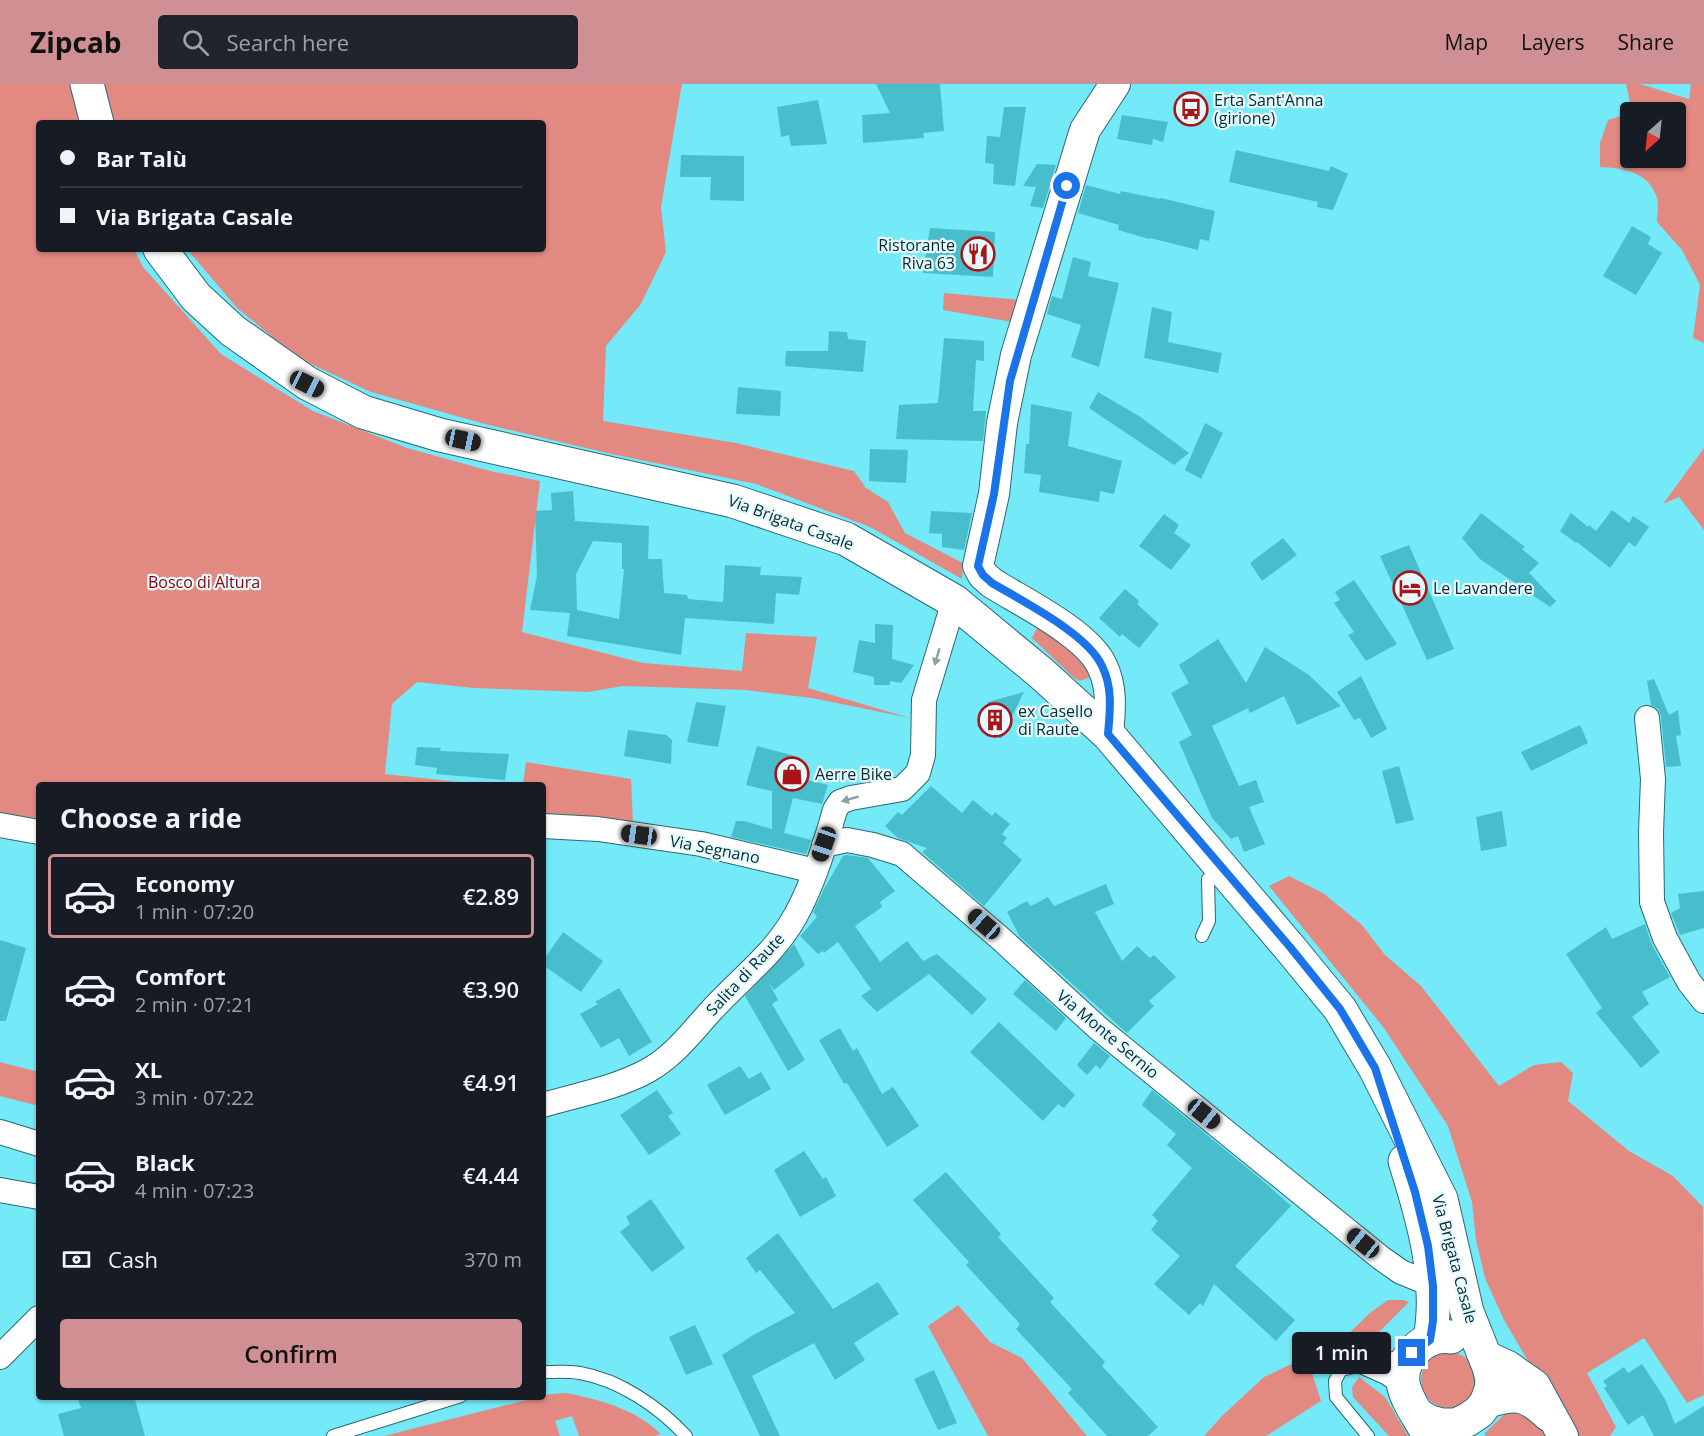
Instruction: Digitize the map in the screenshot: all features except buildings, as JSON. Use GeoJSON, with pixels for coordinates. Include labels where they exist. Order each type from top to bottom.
{"type":"FeatureCollection","features":[{"type":"Feature","properties":{"kind":"main road"},"geometry":{"type":"LineString","coordinates":[[87,84],[97,120]]}},
{"type":"Feature","properties":{"kind":"main road","name":"Via Brigata Casale"},"geometry":{"type":"LineString","coordinates":[[162,252],[196,297],[233,331],[307,384],[363,412],[440,435],[733,501],[846,539],[954,601],[1041,673],[1108,734],[1221,866],[1340,1009],[1375,1068],[1441,1199],[1467,1312],[1492,1379],[1491,1390],[1478,1417]]}},
{"type":"Feature","properties":{"kind":"main road","name":"Via Brigata Casale"},"geometry":{"type":"LineString","coordinates":[[1375,1068],[1415,1192],[1428,1246],[1433,1286],[1433,1321],[1421,1346],[1405,1365],[1402,1377],[1417,1414]]}},
{"type":"Feature","properties":{"kind":"main road","name":"Via Brigata Casale"},"geometry":{"type":"LineString","coordinates":[[1421,1346],[1445,1336],[1460,1338],[1473,1345],[1484,1355]]}},
{"type":"Feature","properties":{"kind":"main road"},"geometry":{"type":"LineString","coordinates":[[1417,1414],[1436,1423],[1456,1425],[1478,1417]]}},
{"type":"Feature","properties":{"kind":"street"},"geometry":{"type":"LineString","coordinates":[[1108,734],[1111,705],[1108,685],[1102,666],[1092,651],[1072,633],[992,583],[983,575],[978,566],[994,494],[1010,381],[1022,335],[1085,130],[1115,84]]}},
{"type":"Feature","properties":{"kind":"street","name":"Salita di Raute"},"geometry":{"type":"LineString","coordinates":[[546,1104],[614,1084],[645,1072],[669,1058],[772,948],[790,925],[815,871],[835,810],[840,802],[902,789],[918,773],[924,755],[924,700],[954,601]]}},
{"type":"Feature","properties":{"kind":"street"},"geometry":{"type":"LineString","coordinates":[[1647,718],[1653,779],[1652,902],[1665,938],[1689,982],[1704,1001]]}},
{"type":"Feature","properties":{"kind":"street"},"geometry":{"type":"LineString","coordinates":[[0,825],[36,831]]}},
{"type":"Feature","properties":{"kind":"street","name":"Via Segnano"},"geometry":{"type":"LineString","coordinates":[[546,826],[598,829],[701,844],[815,871]]}},
{"type":"Feature","properties":{"kind":"street","name":"Via Monte Sernio"},"geometry":{"type":"LineString","coordinates":[[824,844],[847,840],[902,854],[1001,939],[1098,1028],[1381,1258],[1401,1272],[1433,1286]]}},
{"type":"Feature","properties":{"kind":"street"},"geometry":{"type":"LineString","coordinates":[[0,1132],[36,1143]]}},
{"type":"Feature","properties":{"kind":"street"},"geometry":{"type":"LineString","coordinates":[[0,1190],[36,1196]]}},
{"type":"Feature","properties":{"kind":"street"},"geometry":{"type":"LineString","coordinates":[[1381,1258],[1408,1255],[1428,1246],[1439,1247],[1449,1257],[1466,1322],[1484,1355],[1508,1366],[1535,1385],[1560,1430]]}},
{"type":"Feature","properties":{"kind":"street"},"geometry":{"type":"LineString","coordinates":[[0,1357],[36,1321]]}},
{"type":"Feature","properties":{"kind":"street"},"geometry":{"type":"LineString","coordinates":[[1478,1417],[1517,1396],[1536,1405],[1560,1430]]}},
{"type":"Feature","properties":{"kind":"lane"},"geometry":{"type":"LineString","coordinates":[[1202,936],[1209,921],[1208,879],[1221,866]]}},
{"type":"Feature","properties":{"kind":"lane"},"geometry":{"type":"LineString","coordinates":[[1368,1436],[1336,1396],[1335,1382],[1341,1370],[1421,1346]]}},
{"type":"Feature","properties":{"kind":"lane"},"geometry":{"type":"LineString","coordinates":[[1356,1365],[1385,1378],[1417,1414]]}},
{"type":"Feature","properties":{"kind":"lane"},"geometry":{"type":"LineString","coordinates":[[546,1372],[580,1373],[614,1383],[666,1415],[686,1436]]}},
{"type":"Feature","properties":{"kind":"lane"},"geometry":{"type":"LineString","coordinates":[[333,1436],[448,1400]]}},
{"type":"Feature","properties":{"kind":"green space","name":"Bosco di Altura"},"geometry":{"type":"Polygon","coordinates":[[[0,84],[682,84],[661,207],[666,252],[641,304],[606,346],[603,421],[736,443],[854,471],[866,488],[888,502],[905,533],[963,563],[962,579],[870,527],[756,484],[607,453],[485,424],[371,392],[298,358],[237,308],[190,252],[546,252],[546,120],[36,120],[36,252],[136,252],[143,267],[221,354],[313,411],[407,448],[490,471],[540,481],[522,632],[643,663],[742,671],[746,633],[817,637],[808,688],[910,718],[812,698],[746,690],[623,686],[588,692],[473,688],[417,682],[392,704],[385,774],[459,782],[36,782],[36,819],[0,813],[0,84]]]}},
{"type":"Feature","properties":{"kind":"green space"},"geometry":{"type":"Polygon","coordinates":[[[1626,84],[1640,84],[1689,99],[1691,84],[1704,84],[1704,343],[1693,338],[1700,285],[1682,250],[1657,222],[1658,201],[1653,189],[1648,182],[1634,173],[1600,167],[1600,143],[1608,120],[1620,116],[1620,168],[1686,168],[1686,102],[1630,102],[1626,84]]]}},
{"type":"Feature","properties":{"kind":"green space"},"geometry":{"type":"Polygon","coordinates":[[[944,293],[1022,300],[1012,322],[943,310],[944,293]]]}},
{"type":"Feature","properties":{"kind":"green space"},"geometry":{"type":"Polygon","coordinates":[[[1704,448],[1704,530],[1679,497],[1663,504],[1704,448]]]}},
{"type":"Feature","properties":{"kind":"green space"},"geometry":{"type":"Polygon","coordinates":[[[1038,626],[1060,637],[1093,670],[1090,677],[1080,681],[1074,678],[1032,638],[1038,626]]]}},
{"type":"Feature","properties":{"kind":"green space"},"geometry":{"type":"Polygon","coordinates":[[[526,762],[631,779],[633,824],[546,815],[546,782],[523,782],[526,762]]]}},
{"type":"Feature","properties":{"kind":"green space"},"geometry":{"type":"Polygon","coordinates":[[[1289,876],[1323,893],[1362,925],[1385,955],[1421,986],[1499,1086],[1534,1065],[1561,1062],[1573,1073],[1568,1101],[1629,1151],[1673,1176],[1703,1207],[1704,1395],[1687,1403],[1644,1338],[1587,1373],[1616,1427],[1610,1436],[1572,1436],[1504,1320],[1485,1278],[1476,1240],[1472,1202],[1448,1126],[1384,1028],[1269,886],[1289,876]]]}},
{"type":"Feature","properties":{"kind":"green space"},"geometry":{"type":"Polygon","coordinates":[[[0,1062],[36,1071],[36,1105],[0,1096],[0,1062]]]}},
{"type":"Feature","properties":{"kind":"green space"},"geometry":{"type":"Polygon","coordinates":[[[1388,1300],[1409,1302],[1362,1349],[1312,1373],[1321,1401],[1266,1436],[1204,1436],[1264,1377],[1342,1340],[1371,1312],[1388,1300]]]}},
{"type":"Feature","properties":{"kind":"green space"},"geometry":{"type":"Polygon","coordinates":[[[958,1305],[990,1342],[1022,1358],[1087,1436],[988,1436],[928,1326],[958,1305]]]}},
{"type":"Feature","properties":{"kind":"green space"},"geometry":{"type":"Polygon","coordinates":[[[1449,1352],[1460,1354],[1469,1360],[1475,1369],[1477,1380],[1475,1391],[1469,1400],[1460,1406],[1449,1408],[1438,1406],[1429,1400],[1423,1391],[1421,1380],[1423,1369],[1429,1360],[1438,1354],[1449,1352]]]}},
{"type":"Feature","properties":{"kind":"green space"},"geometry":{"type":"Polygon","coordinates":[[[1359,1377],[1385,1397],[1408,1436],[1389,1436],[1353,1397],[1352,1387],[1359,1377]]]}},
{"type":"Feature","properties":{"kind":"green space"},"geometry":{"type":"Polygon","coordinates":[[[566,1393],[617,1407],[640,1418],[661,1434],[655,1436],[579,1436],[572,1416],[555,1421],[560,1436],[384,1436],[526,1400],[546,1400],[546,1395],[566,1393]]]}},
{"type":"Feature","properties":{"kind":"green space"},"geometry":{"type":"Polygon","coordinates":[[[1525,1409],[1549,1436],[1485,1436],[1485,1433],[1505,1414],[1525,1409]]]}},
{"type":"Feature","properties":{"kind":"place","name":"Erta Sant'Anna (girione)"},"geometry":{"type":"Point","coordinates":[1191,109]}},
{"type":"Feature","properties":{"kind":"place","name":"Ristorante Riva 63"},"geometry":{"type":"Point","coordinates":[978,254]}},
{"type":"Feature","properties":{"kind":"place","name":"Le Lavandere"},"geometry":{"type":"Point","coordinates":[1410,588]}},
{"type":"Feature","properties":{"kind":"place","name":"ex Casello di Raute"},"geometry":{"type":"Point","coordinates":[995,720]}},
{"type":"Feature","properties":{"kind":"place","name":"Aerre Bike"},"geometry":{"type":"Point","coordinates":[792,774]}},
{"type":"Feature","properties":{"kind":"route"},"geometry":{"type":"LineString","coordinates":[[1067,186],[1010,381],[1002,423],[994,494],[978,566],[983,575],[992,583],[1072,633],[1092,651],[1102,666],[1108,685],[1111,705],[1108,734],[1340,1009],[1375,1068],[1415,1192],[1428,1246],[1433,1286],[1433,1321],[1430,1340],[1420,1345],[1412,1353]]}}]}
